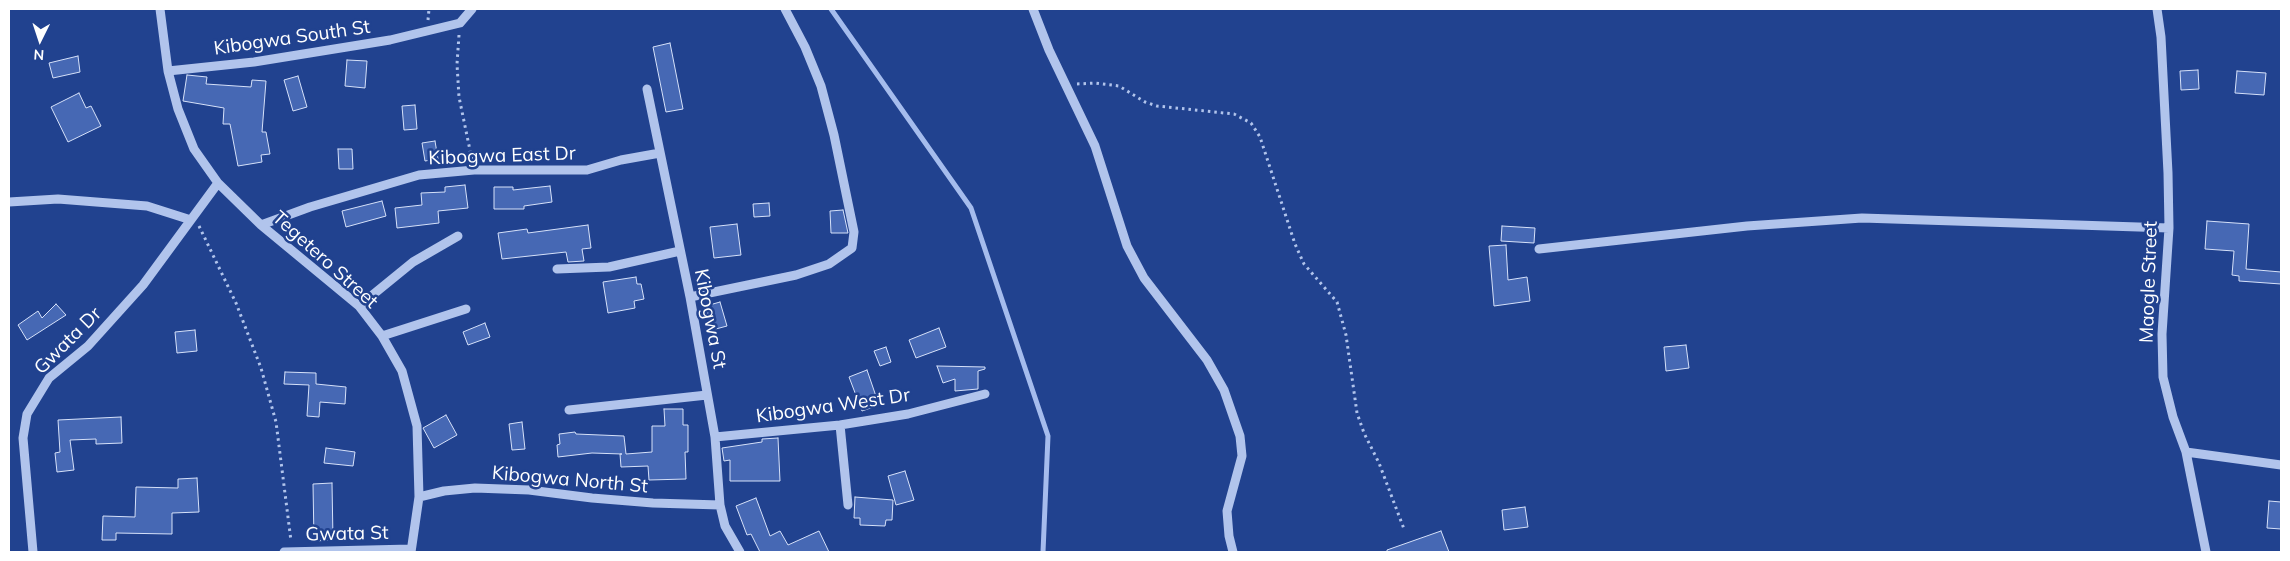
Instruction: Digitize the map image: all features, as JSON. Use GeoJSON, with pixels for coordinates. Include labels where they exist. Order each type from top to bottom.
{"type":"FeatureCollection","features":[{"type":"Feature","properties":{"kind":"street","name":"Tegetero Street"},"geometry":{"type":"LineString","coordinates":[[160,9],[168,71],[178,109],[194,149],[218,183],[261,225],[359,306],[382,336],[402,370],[417,426],[419,496],[411,551]]}},
{"type":"Feature","properties":{"kind":"street"},"geometry":{"type":"LineString","coordinates":[[460,23],[472,9]]}},
{"type":"Feature","properties":{"kind":"street"},"geometry":{"type":"LineString","coordinates":[[690,296],[796,275],[829,264],[852,248],[854,232],[834,135],[821,86],[805,47],[785,9]]}},
{"type":"Feature","properties":{"kind":"street"},"geometry":{"type":"LineString","coordinates":[[1033,9],[1049,50],[1067,84],[1095,146],[1127,246],[1144,278],[1207,360],[1224,390],[1240,436],[1242,456],[1227,511],[1229,536],[1233,552]]}},
{"type":"Feature","properties":{"kind":"street","name":"Maogle Street"},"geometry":{"type":"LineString","coordinates":[[2157,9],[2161,37],[2169,228],[2162,334],[2163,377],[2173,417],[2186,452],[2206,552]]}},
{"type":"Feature","properties":{"kind":"street","name":"Kibogwa South St"},"geometry":{"type":"LineString","coordinates":[[168,71],[281,58],[390,40],[460,23]]}},
{"type":"Feature","properties":{"kind":"street","name":"Kibogwa St"},"geometry":{"type":"LineString","coordinates":[[646,90],[690,296],[715,437],[720,505],[724,526],[740,552]]}},
{"type":"Feature","properties":{"kind":"street","name":"Kibogwa East Dr"},"geometry":{"type":"LineString","coordinates":[[261,225],[310,207],[401,179],[435,173],[474,170],[587,170],[621,160],[660,153]]}},
{"type":"Feature","properties":{"kind":"street","name":"Gwata Dr"},"geometry":{"type":"LineString","coordinates":[[33,552],[23,438],[27,414],[49,378],[88,346],[143,285],[218,183]]}},
{"type":"Feature","properties":{"kind":"street"},"geometry":{"type":"LineString","coordinates":[[9,202],[58,199],[147,206],[193,217]]}},
{"type":"Feature","properties":{"kind":"street"},"geometry":{"type":"LineString","coordinates":[[1539,250],[1790,222],[1862,218],[2169,228]]}},
{"type":"Feature","properties":{"kind":"street"},"geometry":{"type":"LineString","coordinates":[[359,306],[413,262],[458,236]]}},
{"type":"Feature","properties":{"kind":"street"},"geometry":{"type":"LineString","coordinates":[[557,269],[609,267],[680,251]]}},
{"type":"Feature","properties":{"kind":"street"},"geometry":{"type":"LineString","coordinates":[[382,336],[466,309]]}},
{"type":"Feature","properties":{"kind":"street","name":"Kibogwa West Dr"},"geometry":{"type":"LineString","coordinates":[[715,437],[840,425],[908,414],[985,394]]}},
{"type":"Feature","properties":{"kind":"street"},"geometry":{"type":"LineString","coordinates":[[569,410],[707,395]]}},
{"type":"Feature","properties":{"kind":"street"},"geometry":{"type":"LineString","coordinates":[[840,425],[848,506]]}},
{"type":"Feature","properties":{"kind":"street"},"geometry":{"type":"LineString","coordinates":[[2186,452],[2281,465]]}},
{"type":"Feature","properties":{"kind":"street","name":"Kibogwa North St"},"geometry":{"type":"LineString","coordinates":[[419,496],[475,488],[529,490],[653,503],[720,505]]}},
{"type":"Feature","properties":{"kind":"street","name":"Gwata St"},"geometry":{"type":"LineString","coordinates":[[284,552],[411,551]]}},
{"type":"Feature","properties":{"kind":"path"},"geometry":{"type":"LineString","coordinates":[[460,23],[457,64],[459,97],[474,170]]}},
{"type":"Feature","properties":{"kind":"path"},"geometry":{"type":"LineString","coordinates":[[1067,84],[1094,83],[1119,86],[1145,102],[1157,106],[1234,114],[1252,124],[1260,137],[1304,264],[1336,302],[1346,335],[1357,413],[1364,433],[1379,463],[1404,529]]}},
{"type":"Feature","properties":{"kind":"path"},"geometry":{"type":"LineString","coordinates":[[193,217],[236,304],[261,368],[276,422],[292,552]]}},
{"type":"Feature","properties":{"kind":"building"},"geometry":{"type":"Polygon","coordinates":[[[670,43],[683,109],[666,112],[653,47],[670,43]]]}},
{"type":"Feature","properties":{"kind":"building"},"geometry":{"type":"Polygon","coordinates":[[[78,56],[80,72],[53,78],[49,63],[78,56]]]}},
{"type":"Feature","properties":{"kind":"building"},"geometry":{"type":"Polygon","coordinates":[[[347,60],[367,61],[365,88],[345,86],[347,60]]]}},
{"type":"Feature","properties":{"kind":"building"},"geometry":{"type":"Polygon","coordinates":[[[2198,70],[2199,89],[2181,90],[2180,71],[2198,70]]]}},
{"type":"Feature","properties":{"kind":"building"},"geometry":{"type":"Polygon","coordinates":[[[2237,71],[2266,73],[2264,95],[2235,93],[2237,71]]]}},
{"type":"Feature","properties":{"kind":"building"},"geometry":{"type":"Polygon","coordinates":[[[187,75],[207,77],[206,84],[251,87],[252,80],[266,81],[262,132],[266,132],[270,154],[261,155],[262,162],[238,166],[230,124],[223,124],[224,108],[183,101],[187,75]]]}},
{"type":"Feature","properties":{"kind":"building"},"geometry":{"type":"Polygon","coordinates":[[[298,76],[307,107],[293,111],[284,80],[298,76]]]}},
{"type":"Feature","properties":{"kind":"building"},"geometry":{"type":"Polygon","coordinates":[[[79,93],[86,108],[91,106],[101,126],[68,142],[51,107],[79,93]]]}},
{"type":"Feature","properties":{"kind":"building"},"geometry":{"type":"Polygon","coordinates":[[[415,105],[417,129],[404,130],[402,106],[415,105]]]}},
{"type":"Feature","properties":{"kind":"building"},"geometry":{"type":"Polygon","coordinates":[[[435,141],[438,159],[425,161],[422,143],[435,141]]]}},
{"type":"Feature","properties":{"kind":"building"},"geometry":{"type":"Polygon","coordinates":[[[338,149],[352,149],[353,169],[339,169],[338,149]]]}},
{"type":"Feature","properties":{"kind":"building"},"geometry":{"type":"Polygon","coordinates":[[[465,185],[468,208],[438,211],[439,223],[397,228],[395,208],[422,205],[421,193],[445,192],[445,187],[465,185]]]}},
{"type":"Feature","properties":{"kind":"building"},"geometry":{"type":"Polygon","coordinates":[[[550,186],[552,202],[524,206],[524,209],[494,209],[494,187],[513,187],[513,190],[550,186]]]}},
{"type":"Feature","properties":{"kind":"building"},"geometry":{"type":"Polygon","coordinates":[[[382,201],[386,216],[346,227],[342,211],[382,201]]]}},
{"type":"Feature","properties":{"kind":"building"},"geometry":{"type":"Polygon","coordinates":[[[769,203],[770,216],[754,217],[753,204],[769,203]]]}},
{"type":"Feature","properties":{"kind":"building"},"geometry":{"type":"Polygon","coordinates":[[[843,210],[848,233],[831,233],[830,211],[843,210]]]}},
{"type":"Feature","properties":{"kind":"building"},"geometry":{"type":"Polygon","coordinates":[[[2207,221],[2249,224],[2246,269],[2281,272],[2281,284],[2239,281],[2239,276],[2232,275],[2234,251],[2205,249],[2207,221]]]}},
{"type":"Feature","properties":{"kind":"building"},"geometry":{"type":"Polygon","coordinates":[[[737,224],[741,255],[714,258],[710,227],[737,224]]]}},
{"type":"Feature","properties":{"kind":"building"},"geometry":{"type":"Polygon","coordinates":[[[588,225],[591,248],[582,249],[584,261],[568,262],[566,252],[502,259],[498,233],[527,229],[528,233],[588,225]]]}},
{"type":"Feature","properties":{"kind":"building"},"geometry":{"type":"Polygon","coordinates":[[[1502,226],[1535,228],[1534,243],[1501,241],[1502,226]]]}},
{"type":"Feature","properties":{"kind":"building"},"geometry":{"type":"Polygon","coordinates":[[[1506,245],[1508,280],[1527,277],[1530,301],[1494,306],[1489,246],[1506,245]]]}},
{"type":"Feature","properties":{"kind":"building"},"geometry":{"type":"Polygon","coordinates":[[[636,277],[637,284],[641,284],[644,299],[634,301],[635,308],[608,313],[603,282],[636,277]]]}},
{"type":"Feature","properties":{"kind":"building"},"geometry":{"type":"Polygon","coordinates":[[[720,302],[727,326],[712,330],[706,306],[720,302]]]}},
{"type":"Feature","properties":{"kind":"building"},"geometry":{"type":"Polygon","coordinates":[[[56,304],[66,315],[27,340],[18,325],[38,311],[42,318],[56,304]]]}},
{"type":"Feature","properties":{"kind":"building"},"geometry":{"type":"Polygon","coordinates":[[[485,323],[490,337],[468,345],[463,332],[485,323]]]}},
{"type":"Feature","properties":{"kind":"building"},"geometry":{"type":"Polygon","coordinates":[[[939,328],[946,347],[916,358],[909,340],[939,328]]]}},
{"type":"Feature","properties":{"kind":"building"},"geometry":{"type":"Polygon","coordinates":[[[195,330],[197,351],[177,353],[175,332],[195,330]]]}},
{"type":"Feature","properties":{"kind":"building"},"geometry":{"type":"Polygon","coordinates":[[[1686,345],[1689,368],[1666,371],[1664,347],[1686,345]]]}},
{"type":"Feature","properties":{"kind":"building"},"geometry":{"type":"Polygon","coordinates":[[[886,347],[891,362],[880,366],[874,351],[886,347]]]}},
{"type":"Feature","properties":{"kind":"building"},"geometry":{"type":"Polygon","coordinates":[[[937,366],[985,367],[985,369],[978,371],[978,389],[955,391],[955,379],[943,383],[937,366]]]}},
{"type":"Feature","properties":{"kind":"building"},"geometry":{"type":"Polygon","coordinates":[[[867,370],[879,405],[862,411],[849,377],[867,370]]]}},
{"type":"Feature","properties":{"kind":"building"},"geometry":{"type":"Polygon","coordinates":[[[285,372],[316,373],[316,384],[346,387],[345,404],[320,402],[319,417],[307,416],[309,385],[284,384],[285,372]]]}},
{"type":"Feature","properties":{"kind":"building"},"geometry":{"type":"Polygon","coordinates":[[[664,409],[683,409],[683,425],[688,425],[688,452],[685,452],[686,479],[649,480],[648,466],[621,467],[620,454],[622,454],[592,453],[558,457],[557,445],[560,444],[559,434],[575,432],[576,434],[624,436],[626,454],[652,452],[652,426],[665,426],[664,409]]]}},
{"type":"Feature","properties":{"kind":"building"},"geometry":{"type":"Polygon","coordinates":[[[446,415],[457,435],[434,448],[423,428],[446,415]]]}},
{"type":"Feature","properties":{"kind":"building"},"geometry":{"type":"Polygon","coordinates":[[[121,417],[122,443],[96,444],[96,439],[70,440],[74,470],[57,472],[55,453],[60,452],[58,420],[121,417]]]}},
{"type":"Feature","properties":{"kind":"building"},"geometry":{"type":"Polygon","coordinates":[[[522,422],[525,449],[512,450],[509,424],[522,422]]]}},
{"type":"Feature","properties":{"kind":"building"},"geometry":{"type":"Polygon","coordinates":[[[778,438],[780,481],[730,481],[730,460],[724,461],[722,448],[762,442],[762,439],[778,438]]]}},
{"type":"Feature","properties":{"kind":"building"},"geometry":{"type":"Polygon","coordinates":[[[326,448],[355,452],[353,466],[324,463],[326,448]]]}},
{"type":"Feature","properties":{"kind":"building"},"geometry":{"type":"Polygon","coordinates":[[[905,471],[914,500],[896,505],[888,476],[905,471]]]}},
{"type":"Feature","properties":{"kind":"building"},"geometry":{"type":"Polygon","coordinates":[[[197,478],[199,512],[172,513],[172,534],[116,533],[116,540],[102,540],[103,516],[135,517],[136,487],[178,488],[178,479],[197,478]]]}},
{"type":"Feature","properties":{"kind":"building"},"geometry":{"type":"Polygon","coordinates":[[[332,483],[333,540],[314,541],[313,484],[332,483]]]}},
{"type":"Feature","properties":{"kind":"building"},"geometry":{"type":"Polygon","coordinates":[[[855,497],[893,500],[892,520],[886,520],[885,526],[860,525],[860,518],[854,518],[855,497]]]}},
{"type":"Feature","properties":{"kind":"building"},"geometry":{"type":"Polygon","coordinates":[[[756,498],[770,536],[780,531],[788,545],[819,531],[829,552],[760,552],[751,534],[747,535],[736,506],[756,498]]]}},
{"type":"Feature","properties":{"kind":"building"},"geometry":{"type":"Polygon","coordinates":[[[2269,501],[2281,502],[2281,529],[2267,528],[2269,501]]]}},
{"type":"Feature","properties":{"kind":"building"},"geometry":{"type":"Polygon","coordinates":[[[1525,507],[1528,527],[1504,530],[1502,510],[1525,507]]]}},
{"type":"Feature","properties":{"kind":"building"},"geometry":{"type":"Polygon","coordinates":[[[1441,531],[1449,552],[1387,552],[1387,550],[1441,531]]]}},
{"type":"Feature","properties":{"kind":"waterway"},"geometry":{"type":"LineString","coordinates":[[831,9],[971,208],[1048,436],[1043,552]]}}]}
